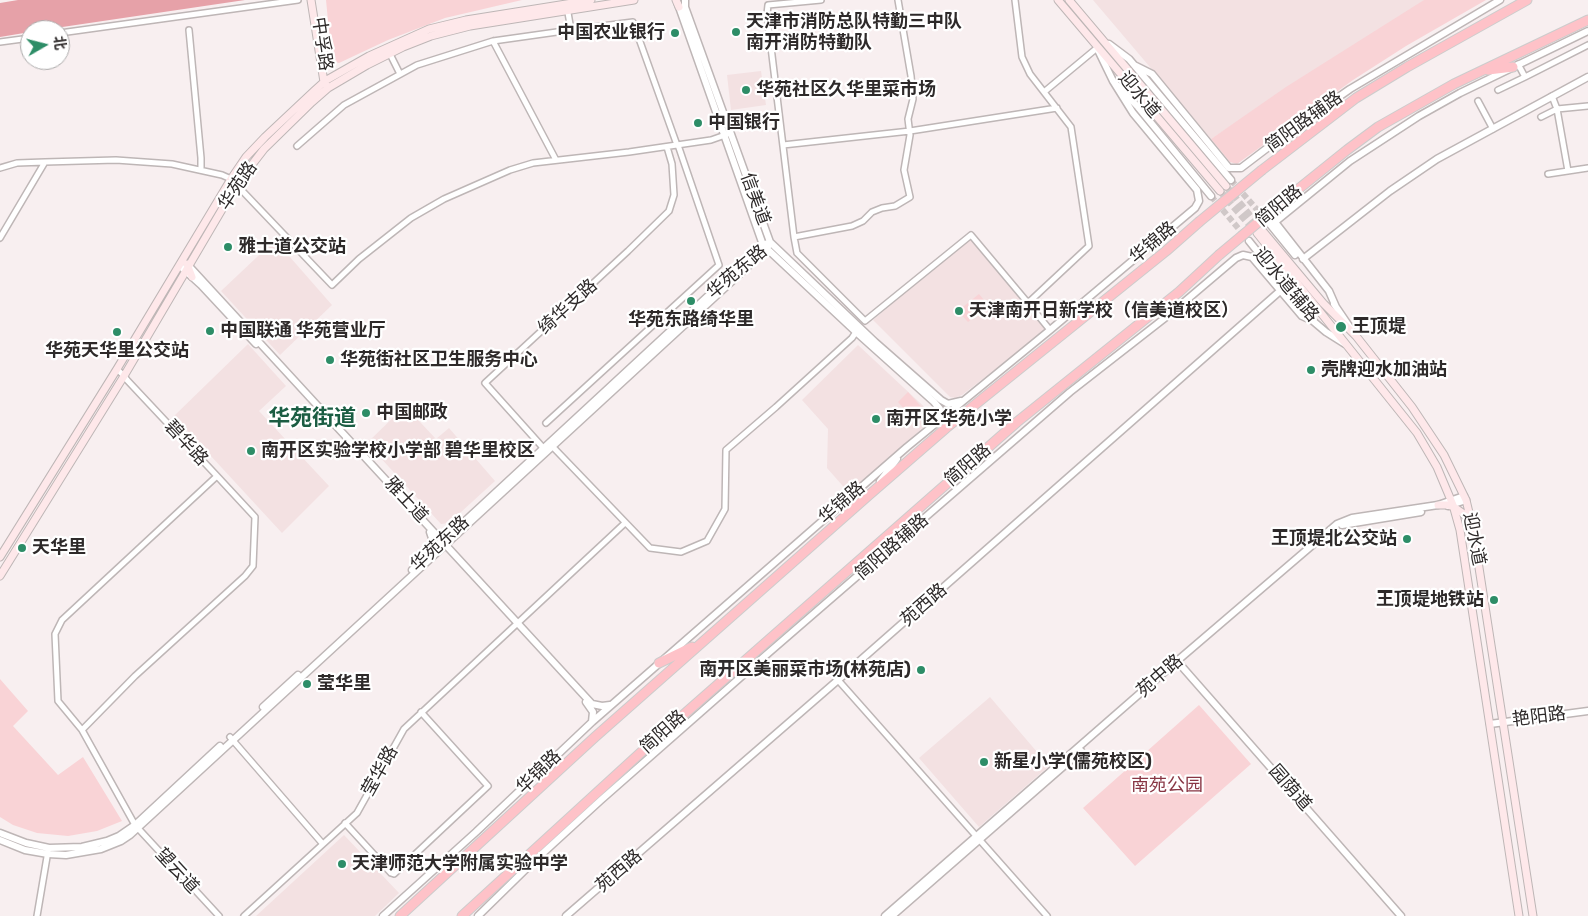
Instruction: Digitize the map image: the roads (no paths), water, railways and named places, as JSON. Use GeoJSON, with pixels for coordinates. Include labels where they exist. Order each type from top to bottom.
{"type":"FeatureCollection","features":[{"type":"Feature","properties":{"kind":"highway"},"geometry":{"type":"LineString","coordinates":[[400,916],[505,819],[703,642],[946,428],[1166,251],[1262,170],[1356,98],[1415,62],[1527,0]]}},
{"type":"Feature","properties":{"kind":"highway","name":"简阳路"},"geometry":{"type":"LineString","coordinates":[[462,916],[649,745],[1017,422],[1179,292],[1219,255],[1347,150],[1378,127],[1454,84],[1588,20]]}},
{"type":"Feature","properties":{"kind":"highway"},"geometry":{"type":"LineString","coordinates":[[1481,71],[1516,65]]}},
{"type":"Feature","properties":{"kind":"highway"},"geometry":{"type":"LineString","coordinates":[[873,548],[915,527]]}},
{"type":"Feature","properties":{"kind":"highway"},"geometry":{"type":"LineString","coordinates":[[659,663],[703,642]]}},
{"type":"Feature","properties":{"kind":"main road","name":"中孚路"},"geometry":{"type":"LineString","coordinates":[[311,0],[326,82]]}},
{"type":"Feature","properties":{"kind":"main road","name":"中孚路"},"geometry":{"type":"LineString","coordinates":[[316,0],[324,69]]}},
{"type":"Feature","properties":{"kind":"main road","name":"华苑路"},"geometry":{"type":"LineString","coordinates":[[0,576],[124,376],[231,179],[246,157],[265,137],[314,90],[388,50],[444,32],[567,7],[592,0]]}},
{"type":"Feature","properties":{"kind":"main road","name":"华苑路"},"geometry":{"type":"LineString","coordinates":[[567,7],[634,0]]}},
{"type":"Feature","properties":{"kind":"main road","name":"迎水道"},"geometry":{"type":"LineString","coordinates":[[1058,0],[1096,46],[1226,186]]}},
{"type":"Feature","properties":{"kind":"main road","name":"迎水道"},"geometry":{"type":"LineString","coordinates":[[1069,0],[1226,186]]}},
{"type":"Feature","properties":{"kind":"main road","name":"华苑路"},"geometry":{"type":"LineString","coordinates":[[192,253],[237,184],[258,156],[276,136],[317,98],[326,82],[347,77],[388,50]]}},
{"type":"Feature","properties":{"kind":"main road"},"geometry":{"type":"LineString","coordinates":[[314,90],[320,81],[324,69]]}},
{"type":"Feature","properties":{"kind":"main road","name":"迎水道"},"geometry":{"type":"LineString","coordinates":[[1519,916],[1460,530],[1452,504],[1437,467],[1422,440],[1259,231],[1356,336],[1427,428],[1450,465],[1465,498],[1473,529],[1533,916]]}},
{"type":"Feature","properties":{"kind":"main road"},"geometry":{"type":"LineString","coordinates":[[185,266],[194,274]]}},
{"type":"Feature","properties":{"kind":"main road","name":"华苑路"},"geometry":{"type":"LineString","coordinates":[[0,557],[117,369],[185,266]]}},
{"type":"Feature","properties":{"kind":"main road"},"geometry":{"type":"LineString","coordinates":[[1438,505],[1452,504],[1467,517],[1473,529]]}},
{"type":"Feature","properties":{"kind":"street"},"geometry":{"type":"LineString","coordinates":[[70,33],[298,0]]}},
{"type":"Feature","properties":{"kind":"street","name":"信美道"},"geometry":{"type":"LineString","coordinates":[[684,0],[759,234],[767,246],[856,332],[937,406],[941,414],[939,421]]}},
{"type":"Feature","properties":{"kind":"street"},"geometry":{"type":"LineString","coordinates":[[821,0],[768,5],[767,14],[797,253],[865,321],[971,235],[1050,330]]}},
{"type":"Feature","properties":{"kind":"street"},"geometry":{"type":"LineString","coordinates":[[794,237],[852,226],[863,221],[872,212],[895,206],[910,198],[904,170],[910,131],[908,118],[913,99],[898,0]]}},
{"type":"Feature","properties":{"kind":"street"},"geometry":{"type":"LineString","coordinates":[[1015,0],[1022,58],[1030,74],[1071,127],[1088,246],[1028,303]]}},
{"type":"Feature","properties":{"kind":"street","name":"简阳路辅路"},"geometry":{"type":"LineString","coordinates":[[1134,65],[1152,74],[1230,168],[1242,168],[1350,88],[1500,0]]}},
{"type":"Feature","properties":{"kind":"street","name":"信美道"},"geometry":{"type":"LineString","coordinates":[[678,2],[767,246],[941,400],[948,404],[963,401]]}},
{"type":"Feature","properties":{"kind":"street"},"geometry":{"type":"LineString","coordinates":[[567,7],[571,30]]}},
{"type":"Feature","properties":{"kind":"street"},"geometry":{"type":"LineString","coordinates":[[298,146],[344,105],[417,65],[493,41],[632,22],[718,265],[546,423]]}},
{"type":"Feature","properties":{"kind":"street"},"geometry":{"type":"LineString","coordinates":[[189,30],[200,139],[201,170]]}},
{"type":"Feature","properties":{"kind":"street"},"geometry":{"type":"LineString","coordinates":[[1272,222],[1327,178],[1383,138],[1460,93],[1588,31]]}},
{"type":"Feature","properties":{"kind":"street"},"geometry":{"type":"LineString","coordinates":[[0,42],[20,39]]}},
{"type":"Feature","properties":{"kind":"street"},"geometry":{"type":"LineString","coordinates":[[1571,39],[1576,51]]}},
{"type":"Feature","properties":{"kind":"street"},"geometry":{"type":"LineString","coordinates":[[1103,40],[1129,59],[1226,186]]}},
{"type":"Feature","properties":{"kind":"street"},"geometry":{"type":"LineString","coordinates":[[493,41],[556,160]]}},
{"type":"Feature","properties":{"kind":"street"},"geometry":{"type":"LineString","coordinates":[[1498,90],[1588,45]]}},
{"type":"Feature","properties":{"kind":"street"},"geometry":{"type":"LineString","coordinates":[[1044,92],[1096,46],[1113,81],[1138,108],[1211,196]]}},
{"type":"Feature","properties":{"kind":"street"},"geometry":{"type":"LineString","coordinates":[[388,50],[400,74]]}},
{"type":"Feature","properties":{"kind":"street"},"geometry":{"type":"LineString","coordinates":[[1516,65],[1525,78]]}},
{"type":"Feature","properties":{"kind":"street"},"geometry":{"type":"LineString","coordinates":[[1303,259],[1390,191],[1437,159],[1588,77]]}},
{"type":"Feature","properties":{"kind":"street","name":"华锦路"},"geometry":{"type":"LineString","coordinates":[[384,916],[612,704],[907,446],[1050,330],[1195,208],[1199,201],[1197,190],[1133,113],[1113,81]]}},
{"type":"Feature","properties":{"kind":"street"},"geometry":{"type":"LineString","coordinates":[[1552,96],[1558,109],[1568,171]]}},
{"type":"Feature","properties":{"kind":"street"},"geometry":{"type":"LineString","coordinates":[[1478,101],[1493,129]]}},
{"type":"Feature","properties":{"kind":"street"},"geometry":{"type":"LineString","coordinates":[[1541,117],[1558,109],[1588,106]]}},
{"type":"Feature","properties":{"kind":"street"},"geometry":{"type":"LineString","coordinates":[[783,145],[910,131],[1057,108]]}},
{"type":"Feature","properties":{"kind":"street"},"geometry":{"type":"LineString","coordinates":[[0,168],[17,163],[116,160],[172,164],[222,175],[237,184],[332,285],[359,259],[410,218],[440,200],[510,170],[533,163],[667,147],[711,140],[727,135]]}},
{"type":"Feature","properties":{"kind":"street","name":"绮华支路"},"geometry":{"type":"LineString","coordinates":[[545,450],[485,383],[669,211],[674,196],[672,164],[667,147]]}},
{"type":"Feature","properties":{"kind":"street"},"geometry":{"type":"LineString","coordinates":[[0,238],[45,162]]}},
{"type":"Feature","properties":{"kind":"street"},"geometry":{"type":"LineString","coordinates":[[1548,174],[1588,168]]}},
{"type":"Feature","properties":{"kind":"street","name":"迎水道辅路"},"geometry":{"type":"LineString","coordinates":[[1272,222],[1329,291],[1336,307]]}},
{"type":"Feature","properties":{"kind":"street","name":"迎水道辅路"},"geometry":{"type":"LineString","coordinates":[[1272,222],[1356,336]]}},
{"type":"Feature","properties":{"kind":"street"},"geometry":{"type":"LineString","coordinates":[[756,252],[760,244],[759,234]]}},
{"type":"Feature","properties":{"kind":"street","name":"迎水道辅路"},"geometry":{"type":"LineString","coordinates":[[1250,241],[1313,321],[1347,346]]}},
{"type":"Feature","properties":{"kind":"street","name":"华苑东路"},"geometry":{"type":"LineString","coordinates":[[441,544],[545,450],[756,252],[767,246]]}},
{"type":"Feature","properties":{"kind":"street","name":"华苑东路"},"geometry":{"type":"LineString","coordinates":[[551,444],[767,246]]}},
{"type":"Feature","properties":{"kind":"street"},"geometry":{"type":"LineString","coordinates":[[192,253],[194,274]]}},
{"type":"Feature","properties":{"kind":"street","name":"简阳路辅路"},"geometry":{"type":"LineString","coordinates":[[478,916],[601,800],[1070,392],[1170,314],[1236,258],[1242,255],[1252,257],[1302,316],[1313,321]]}},
{"type":"Feature","properties":{"kind":"street","name":"雅士道"},"geometry":{"type":"LineString","coordinates":[[194,274],[303,394],[432,531],[441,544],[592,704],[602,706],[612,704]]}},
{"type":"Feature","properties":{"kind":"street","name":"苑西路"},"geometry":{"type":"LineString","coordinates":[[566,916],[838,680],[1280,291]]}},
{"type":"Feature","properties":{"kind":"street"},"geometry":{"type":"LineString","coordinates":[[551,444],[650,548],[681,552],[707,541],[725,509],[726,450],[776,407],[852,338],[856,332]]}},
{"type":"Feature","properties":{"kind":"street","name":"碧华路"},"geometry":{"type":"LineString","coordinates":[[82,730],[135,676],[246,576],[253,566],[255,517],[117,369]]}},
{"type":"Feature","properties":{"kind":"street"},"geometry":{"type":"LineString","coordinates":[[870,495],[907,446]]}},
{"type":"Feature","properties":{"kind":"street","name":"华苑东路"},"geometry":{"type":"LineString","coordinates":[[0,840],[25,850],[48,851],[95,845],[136,827],[431,555],[456,528],[545,450]]}},
{"type":"Feature","properties":{"kind":"street","name":"望云道"},"geometry":{"type":"LineString","coordinates":[[217,476],[62,620],[56,634],[58,701],[82,730],[136,827],[219,916]]}},
{"type":"Feature","properties":{"kind":"street","name":"苑中路"},"geometry":{"type":"LineString","coordinates":[[1178,662],[1339,527],[1350,523],[1436,510],[1465,498]]}},
{"type":"Feature","properties":{"kind":"street","name":"苑中路"},"geometry":{"type":"LineString","coordinates":[[892,916],[978,838],[1337,524],[1352,518],[1438,505]]}},
{"type":"Feature","properties":{"kind":"street","name":"莹华路"},"geometry":{"type":"LineString","coordinates":[[244,916],[356,813],[404,729],[625,523]]}},
{"type":"Feature","properties":{"kind":"street"},"geometry":{"type":"LineString","coordinates":[[431,555],[432,531],[444,532],[456,528]]}},
{"type":"Feature","properties":{"kind":"street","name":"雅士道"},"geometry":{"type":"LineString","coordinates":[[517,624],[589,706],[594,715],[592,722]]}},
{"type":"Feature","properties":{"kind":"street","name":"园荫道"},"geometry":{"type":"LineString","coordinates":[[1178,662],[1402,916]]}},
{"type":"Feature","properties":{"kind":"street"},"geometry":{"type":"LineString","coordinates":[[838,680],[1048,916]]}},
{"type":"Feature","properties":{"kind":"street","name":"艳阳路"},"geometry":{"type":"LineString","coordinates":[[1490,724],[1588,711]]}},
{"type":"Feature","properties":{"kind":"street"},"geometry":{"type":"LineString","coordinates":[[346,823],[390,873],[394,874],[488,786],[421,712]]}},
{"type":"Feature","properties":{"kind":"street"},"geometry":{"type":"LineString","coordinates":[[232,738],[322,843]]}},
{"type":"Feature","properties":{"kind":"street"},"geometry":{"type":"LineString","coordinates":[[601,800],[649,745]]}},
{"type":"Feature","properties":{"kind":"street","name":"华苑东路"},"geometry":{"type":"LineString","coordinates":[[0,833],[48,851]]}},
{"type":"Feature","properties":{"kind":"street","name":"苑中路"},"geometry":{"type":"LineString","coordinates":[[885,916],[978,838]]}},
{"type":"Feature","properties":{"kind":"street"},"geometry":{"type":"LineString","coordinates":[[37,916],[48,851]]}},
{"type":"Feature","properties":{"kind":"tunnel"},"geometry":{"type":"LineString","coordinates":[[1231,180],[1266,220]]}},
{"type":"Feature","properties":{"kind":"tunnel"},"geometry":{"type":"LineString","coordinates":[[1226,186],[1259,227]]}},
{"type":"Feature","properties":{"kind":"tunnel"},"geometry":{"type":"LineString","coordinates":[[1220,191],[1254,230]]}},
{"type":"Feature","properties":{"kind":"tunnel"},"geometry":{"type":"LineString","coordinates":[[1211,196],[1249,241]]}},
{"type":"Feature","properties":{"kind":"place","name":"天津市消防总队特勤三中队 南开消防特勤队"},"geometry":{"type":"Point","coordinates":[736,32]}},
{"type":"Feature","properties":{"kind":"place","name":"中国农业银行"},"geometry":{"type":"Point","coordinates":[675,33]}},
{"type":"Feature","properties":{"kind":"place","name":"华苑社区久华里菜市场"},"geometry":{"type":"Point","coordinates":[746,90]}},
{"type":"Feature","properties":{"kind":"place","name":"中国银行"},"geometry":{"type":"Point","coordinates":[698,123]}},
{"type":"Feature","properties":{"kind":"place","name":"雅士道公交站"},"geometry":{"type":"Point","coordinates":[228,247]}},
{"type":"Feature","properties":{"kind":"place","name":"华苑东路绮华里"},"geometry":{"type":"Point","coordinates":[691,301]}},
{"type":"Feature","properties":{"kind":"place","name":"天津南开日新学校（信美道校区）"},"geometry":{"type":"Point","coordinates":[959,311]}},
{"type":"Feature","properties":{"kind":"place","name":"王顶堤"},"geometry":{"type":"Point","coordinates":[1341,327]}},
{"type":"Feature","properties":{"kind":"place","name":"中国联通 华苑营业厅"},"geometry":{"type":"Point","coordinates":[210,331]}},
{"type":"Feature","properties":{"kind":"place","name":"华苑天华里公交站"},"geometry":{"type":"Point","coordinates":[117,332]}},
{"type":"Feature","properties":{"kind":"place","name":"华苑街社区卫生服务中心"},"geometry":{"type":"Point","coordinates":[330,360]}},
{"type":"Feature","properties":{"kind":"place","name":"壳牌迎水加油站"},"geometry":{"type":"Point","coordinates":[1311,370]}},
{"type":"Feature","properties":{"kind":"place","name":"中国邮政"},"geometry":{"type":"Point","coordinates":[366,413]}},
{"type":"Feature","properties":{"kind":"place","name":"南开区华苑小学"},"geometry":{"type":"Point","coordinates":[876,419]}},
{"type":"Feature","properties":{"kind":"place","name":"南开区实验学校小学部 碧华里校区"},"geometry":{"type":"Point","coordinates":[251,451]}},
{"type":"Feature","properties":{"kind":"place","name":"王顶堤北公交站"},"geometry":{"type":"Point","coordinates":[1407,539]}},
{"type":"Feature","properties":{"kind":"place","name":"天华里"},"geometry":{"type":"Point","coordinates":[22,548]}},
{"type":"Feature","properties":{"kind":"place","name":"王顶堤地铁站"},"geometry":{"type":"Point","coordinates":[1494,600]}},
{"type":"Feature","properties":{"kind":"place","name":"南开区美丽菜市场(林苑店)"},"geometry":{"type":"Point","coordinates":[921,670]}},
{"type":"Feature","properties":{"kind":"place","name":"莹华里"},"geometry":{"type":"Point","coordinates":[307,684]}},
{"type":"Feature","properties":{"kind":"place","name":"新星小学(儒苑校区)"},"geometry":{"type":"Point","coordinates":[984,762]}},
{"type":"Feature","properties":{"kind":"place","name":"天津师范大学附属实验中学"},"geometry":{"type":"Point","coordinates":[342,864]}},
{"type":"Feature","properties":{"kind":"district","name":"华苑街道"},"geometry":{"type":"Point","coordinates":[312,419]}},
{"type":"Feature","properties":{"kind":"park label","name":"南苑公园"},"geometry":{"type":"Point","coordinates":[1167,786]}}]}
